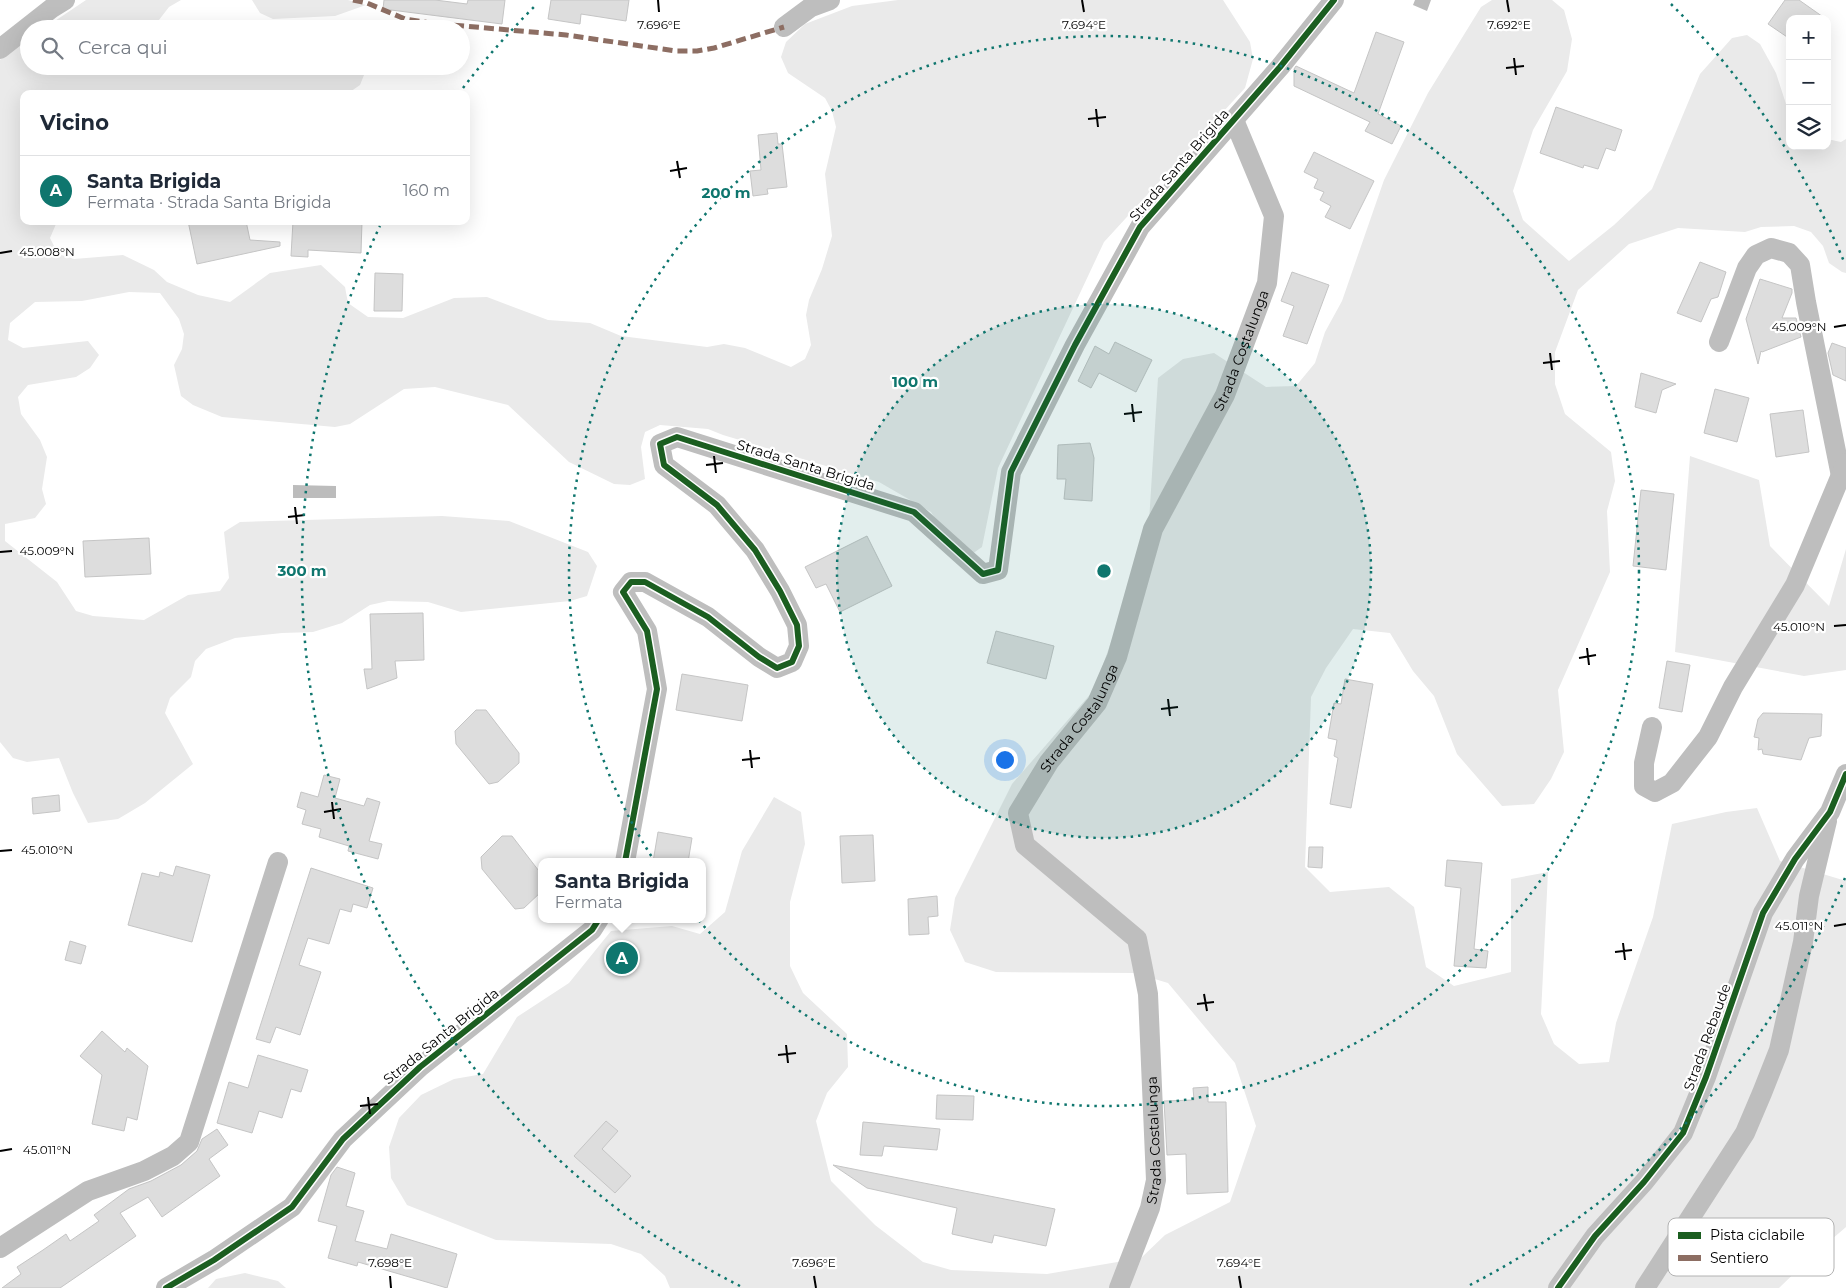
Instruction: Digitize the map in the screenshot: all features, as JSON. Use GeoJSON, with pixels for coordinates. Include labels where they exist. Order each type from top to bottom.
{"type":"FeatureCollection","features":[{"type":"Feature","properties":{"kind":"street"},"geometry":{"type":"LineString","coordinates":[[37,20],[65,0]]}},
{"type":"Feature","properties":{"kind":"street"},"geometry":{"type":"LineString","coordinates":[[784,27],[811,7],[830,0]]}},
{"type":"Feature","properties":{"kind":"street","name":"Strada Santa Brigida"},"geometry":{"type":"LineString","coordinates":[[626,858],[657,689],[647,631],[623,592],[631,582],[645,582],[708,617],[759,657],[777,668],[792,662],[799,646],[797,625],[780,591],[755,550],[717,505],[664,464],[660,444],[677,438],[914,512],[983,574],[998,570],[1011,472],[1076,345],[1140,227],[1280,67],[1334,0]]}},
{"type":"Feature","properties":{"kind":"street"},"geometry":{"type":"LineString","coordinates":[[0,49],[20,33]]}},
{"type":"Feature","properties":{"kind":"street","name":"Strada Costalunga"},"geometry":{"type":"LineString","coordinates":[[1119,1288],[1150,1208],[1156,1180],[1148,994],[1137,939],[1024,845],[1018,812],[1049,762],[1097,703],[1117,656],[1153,529],[1225,394],[1267,282],[1274,216],[1234,120]]}},
{"type":"Feature","properties":{"kind":"street"},"geometry":{"type":"LineString","coordinates":[[1652,727],[1644,763],[1644,786],[1655,792],[1672,783],[1708,737],[1733,686],[1795,584],[1843,469],[1806,302],[1800,265],[1789,253],[1771,248],[1756,255],[1747,268],[1719,342]]}},
{"type":"Feature","properties":{"kind":"street","name":"Strada Rebaude"},"geometry":{"type":"LineString","coordinates":[[1558,1288],[1595,1236],[1644,1182],[1683,1133],[1706,1077],[1764,913],[1795,859],[1830,812],[1846,774]]}},
{"type":"Feature","properties":{"kind":"street"},"geometry":{"type":"LineString","coordinates":[[1690,1218],[1745,1133],[1779,1050],[1803,942],[1809,896],[1830,812]]}},
{"type":"Feature","properties":{"kind":"street"},"geometry":{"type":"LineString","coordinates":[[0,1248],[88,1191],[144,1171],[173,1156],[189,1142],[278,862]]}},
{"type":"Feature","properties":{"kind":"street","name":"Strada Santa Brigida"},"geometry":{"type":"LineString","coordinates":[[166,1288],[214,1260],[292,1207],[343,1138],[420,1066],[592,930],[596,923]]}},
{"type":"Feature","properties":{"kind":"street"},"geometry":{"type":"LineString","coordinates":[[1645,1288],[1668,1252]]}},
{"type":"Feature","properties":{"kind":"shaded area"},"geometry":{"type":"Polygon","coordinates":[[[86,0],[181,0],[169,7],[159,20],[56,20],[86,0]]]}},
{"type":"Feature","properties":{"kind":"shaded area"},"geometry":{"type":"Polygon","coordinates":[[[252,0],[348,0],[366,5],[335,16],[273,19],[260,13],[252,0]]]}},
{"type":"Feature","properties":{"kind":"shaded area"},"geometry":{"type":"Polygon","coordinates":[[[898,0],[1223,0],[1250,42],[1253,59],[1245,88],[1104,242],[998,468],[982,547],[972,554],[939,525],[931,512],[879,482],[708,429],[660,425],[645,432],[641,447],[645,479],[630,485],[614,484],[569,462],[508,405],[435,387],[404,389],[350,424],[335,427],[222,417],[193,405],[181,396],[174,365],[182,349],[184,334],[179,319],[160,293],[129,292],[82,301],[35,302],[10,323],[8,340],[23,348],[88,341],[99,355],[90,368],[76,377],[28,385],[18,397],[21,414],[40,440],[47,457],[42,489],[46,504],[35,518],[5,524],[5,541],[57,582],[76,611],[93,616],[144,620],[188,595],[220,591],[229,578],[224,532],[240,522],[442,516],[509,521],[588,552],[597,566],[587,596],[570,601],[461,612],[428,602],[388,601],[370,605],[342,623],[313,632],[235,638],[206,649],[195,661],[191,677],[170,698],[165,713],[193,764],[145,803],[118,819],[88,823],[59,758],[27,762],[13,758],[0,742],[0,60],[4,54],[20,44],[20,75],[364,75],[360,85],[353,90],[20,90],[20,225],[56,225],[50,238],[58,254],[74,259],[123,255],[154,270],[167,282],[198,295],[230,302],[270,273],[321,265],[345,287],[348,303],[368,317],[403,318],[454,298],[487,297],[548,320],[590,323],[621,336],[707,347],[724,344],[745,348],[791,367],[805,359],[811,345],[806,315],[809,300],[822,269],[832,236],[825,174],[836,127],[832,111],[825,98],[788,73],[781,57],[786,42],[805,24],[852,6],[898,0]]]}},
{"type":"Feature","properties":{"kind":"shaded area"},"geometry":{"type":"Polygon","coordinates":[[[1415,0],[1431,0],[1427,11],[1413,5],[1415,0]]]}},
{"type":"Feature","properties":{"kind":"shaded area"},"geometry":{"type":"Polygon","coordinates":[[[1492,0],[1552,0],[1564,10],[1572,39],[1567,71],[1533,130],[1513,191],[1523,220],[1569,261],[1614,225],[1652,189],[1700,74],[1732,38],[1747,35],[1760,44],[1776,73],[1786,104],[1786,150],[1831,150],[1831,140],[1841,142],[1846,139],[1846,273],[1829,263],[1823,246],[1811,232],[1794,226],[1761,227],[1745,232],[1678,228],[1629,244],[1578,290],[1555,352],[1555,384],[1565,414],[1611,452],[1615,481],[1607,511],[1610,572],[1558,690],[1564,752],[1551,779],[1534,804],[1502,806],[1457,754],[1434,696],[1413,671],[1390,633],[1353,629],[1326,668],[1311,697],[1305,867],[1330,892],[1389,887],[1414,907],[1426,967],[1454,986],[1511,972],[1511,879],[1548,872],[1541,1014],[1554,1044],[1579,1064],[1609,1062],[1616,1023],[1653,917],[1672,824],[1726,812],[1757,808],[1780,861],[1846,881],[1846,1227],[1834,1237],[1834,1218],[1668,1218],[1668,1276],[1791,1276],[1779,1288],[670,1288],[665,1276],[641,1254],[611,1244],[496,1240],[407,1205],[391,1178],[389,1147],[399,1118],[421,1095],[454,1079],[483,1074],[517,1017],[569,983],[611,931],[672,926],[700,934],[725,912],[742,851],[774,797],[801,812],[805,844],[790,902],[790,966],[803,993],[847,1034],[848,1067],[827,1093],[816,1121],[831,1181],[875,1225],[923,1262],[951,1270],[1047,1274],[1141,1258],[1165,1235],[1230,1202],[1256,1126],[1235,1063],[1168,983],[1135,973],[996,972],[965,962],[950,930],[955,898],[1012,784],[1094,690],[1148,538],[1158,378],[1183,359],[1214,353],[1266,387],[1296,386],[1315,363],[1325,332],[1342,301],[1384,180],[1428,93],[1481,7],[1492,0]]]}},
{"type":"Feature","properties":{"kind":"shaded area"},"geometry":{"type":"Polygon","coordinates":[[[1690,456],[1759,480],[1770,546],[1829,606],[1846,549],[1846,670],[1804,676],[1675,652],[1690,456]]]}},
{"type":"Feature","properties":{"kind":"shaded area"},"geometry":{"type":"Polygon","coordinates":[[[293,485],[336,486],[336,498],[293,498],[293,485]]]}},
{"type":"Feature","properties":{"kind":"shaded area"},"geometry":{"type":"Polygon","coordinates":[[[245,1273],[278,1281],[286,1288],[208,1288],[216,1279],[245,1273]]]}},
{"type":"Feature","properties":{"kind":"building"},"geometry":{"type":"Polygon","coordinates":[[[384,0],[435,0],[467,4],[468,0],[505,0],[502,24],[383,9],[384,0]]]}},
{"type":"Feature","properties":{"kind":"building"},"geometry":{"type":"Polygon","coordinates":[[[551,0],[629,0],[626,21],[581,14],[580,24],[548,19],[551,0]]]}},
{"type":"Feature","properties":{"kind":"building"},"geometry":{"type":"Polygon","coordinates":[[[1785,0],[1799,0],[1820,15],[1786,15],[1786,36],[1768,24],[1785,0]]]}},
{"type":"Feature","properties":{"kind":"building"},"geometry":{"type":"Polygon","coordinates":[[[1376,32],[1404,42],[1378,114],[1401,126],[1392,144],[1365,131],[1370,122],[1294,86],[1294,69],[1296,66],[1354,93],[1376,32]]]}},
{"type":"Feature","properties":{"kind":"building"},"geometry":{"type":"Polygon","coordinates":[[[1556,107],[1622,130],[1615,151],[1606,148],[1598,169],[1584,165],[1583,168],[1540,153],[1556,107]]]}},
{"type":"Feature","properties":{"kind":"building"},"geometry":{"type":"Polygon","coordinates":[[[777,133],[778,144],[782,144],[787,187],[767,189],[768,194],[753,196],[750,171],[761,170],[758,135],[777,133]]]}},
{"type":"Feature","properties":{"kind":"building"},"geometry":{"type":"Polygon","coordinates":[[[1314,152],[1374,181],[1350,229],[1325,217],[1331,206],[1320,200],[1324,192],[1314,188],[1318,179],[1304,172],[1314,152]]]}},
{"type":"Feature","properties":{"kind":"building"},"geometry":{"type":"Polygon","coordinates":[[[189,225],[247,225],[250,240],[280,242],[280,246],[197,264],[189,225]]]}},
{"type":"Feature","properties":{"kind":"building"},"geometry":{"type":"Polygon","coordinates":[[[293,225],[362,225],[361,253],[308,250],[308,257],[291,256],[293,225]]]}},
{"type":"Feature","properties":{"kind":"building"},"geometry":{"type":"Polygon","coordinates":[[[1700,262],[1726,272],[1718,297],[1711,299],[1701,322],[1677,313],[1700,262]]]}},
{"type":"Feature","properties":{"kind":"building"},"geometry":{"type":"Polygon","coordinates":[[[1292,272],[1329,285],[1307,344],[1283,336],[1294,306],[1281,301],[1292,272]]]}},
{"type":"Feature","properties":{"kind":"building"},"geometry":{"type":"Polygon","coordinates":[[[375,273],[403,274],[402,311],[374,311],[375,273]]]}},
{"type":"Feature","properties":{"kind":"building"},"geometry":{"type":"Polygon","coordinates":[[[1760,279],[1792,289],[1782,318],[1796,318],[1801,337],[1761,351],[1758,364],[1746,319],[1760,279]]]}},
{"type":"Feature","properties":{"kind":"building"},"geometry":{"type":"Polygon","coordinates":[[[1115,342],[1152,360],[1136,392],[1099,373],[1091,388],[1078,381],[1095,346],[1109,354],[1115,342]]]}},
{"type":"Feature","properties":{"kind":"building"},"geometry":{"type":"Polygon","coordinates":[[[1832,343],[1846,348],[1846,381],[1833,375],[1828,353],[1832,343]]]}},
{"type":"Feature","properties":{"kind":"building"},"geometry":{"type":"Polygon","coordinates":[[[1641,373],[1676,384],[1662,390],[1656,413],[1635,407],[1641,373]]]}},
{"type":"Feature","properties":{"kind":"building"},"geometry":{"type":"Polygon","coordinates":[[[1715,389],[1749,398],[1737,442],[1704,433],[1715,389]]]}},
{"type":"Feature","properties":{"kind":"building"},"geometry":{"type":"Polygon","coordinates":[[[1803,410],[1809,452],[1776,457],[1770,414],[1803,410]]]}},
{"type":"Feature","properties":{"kind":"building"},"geometry":{"type":"Polygon","coordinates":[[[1090,443],[1094,458],[1092,501],[1064,499],[1066,479],[1057,479],[1058,445],[1090,443]]]}},
{"type":"Feature","properties":{"kind":"building"},"geometry":{"type":"Polygon","coordinates":[[[1641,490],[1674,494],[1666,570],[1633,566],[1641,490]]]}},
{"type":"Feature","properties":{"kind":"building"},"geometry":{"type":"Polygon","coordinates":[[[867,536],[892,586],[840,612],[826,584],[816,588],[805,567],[867,536]]]}},
{"type":"Feature","properties":{"kind":"building"},"geometry":{"type":"Polygon","coordinates":[[[149,538],[151,574],[85,577],[83,541],[149,538]]]}},
{"type":"Feature","properties":{"kind":"building"},"geometry":{"type":"Polygon","coordinates":[[[423,613],[424,660],[395,661],[397,678],[367,689],[364,669],[372,669],[370,614],[423,613]]]}},
{"type":"Feature","properties":{"kind":"building"},"geometry":{"type":"Polygon","coordinates":[[[996,631],[1054,646],[1046,679],[987,663],[996,631]]]}},
{"type":"Feature","properties":{"kind":"building"},"geometry":{"type":"Polygon","coordinates":[[[1667,661],[1690,665],[1682,712],[1659,708],[1667,661]]]}},
{"type":"Feature","properties":{"kind":"building"},"geometry":{"type":"Polygon","coordinates":[[[682,674],[748,685],[742,721],[676,710],[682,674]]]}},
{"type":"Feature","properties":{"kind":"building"},"geometry":{"type":"Polygon","coordinates":[[[1345,679],[1373,684],[1351,808],[1330,804],[1338,758],[1334,756],[1337,740],[1328,738],[1334,703],[1341,704],[1345,679]]]}},
{"type":"Feature","properties":{"kind":"building"},"geometry":{"type":"Polygon","coordinates":[[[476,710],[486,710],[519,753],[519,763],[498,782],[489,784],[456,744],[455,731],[476,710]]]}},
{"type":"Feature","properties":{"kind":"building"},"geometry":{"type":"Polygon","coordinates":[[[1763,713],[1822,714],[1821,736],[1809,738],[1801,760],[1763,754],[1762,749],[1758,750],[1759,738],[1754,737],[1758,719],[1763,713]]]}},
{"type":"Feature","properties":{"kind":"building"},"geometry":{"type":"Polygon","coordinates":[[[324,775],[340,779],[335,798],[364,806],[367,798],[380,802],[369,841],[382,844],[378,859],[348,851],[349,846],[319,837],[321,829],[302,824],[306,810],[297,807],[301,792],[318,797],[324,775]]]}},
{"type":"Feature","properties":{"kind":"building"},"geometry":{"type":"Polygon","coordinates":[[[59,795],[60,811],[33,814],[32,798],[59,795]]]}},
{"type":"Feature","properties":{"kind":"building"},"geometry":{"type":"Polygon","coordinates":[[[658,832],[692,838],[689,858],[654,858],[658,832]]]}},
{"type":"Feature","properties":{"kind":"building"},"geometry":{"type":"Polygon","coordinates":[[[873,835],[875,881],[842,883],[840,836],[873,835]]]}},
{"type":"Feature","properties":{"kind":"building"},"geometry":{"type":"Polygon","coordinates":[[[502,836],[512,836],[538,870],[538,895],[524,908],[515,909],[482,869],[481,857],[502,836]]]}},
{"type":"Feature","properties":{"kind":"building"},"geometry":{"type":"Polygon","coordinates":[[[1309,847],[1323,847],[1322,868],[1308,867],[1309,847]]]}},
{"type":"Feature","properties":{"kind":"building"},"geometry":{"type":"Polygon","coordinates":[[[1447,860],[1482,863],[1474,949],[1488,951],[1486,968],[1454,966],[1461,888],[1445,886],[1447,860]]]}},
{"type":"Feature","properties":{"kind":"building"},"geometry":{"type":"Polygon","coordinates":[[[176,866],[210,875],[192,942],[128,925],[142,873],[159,877],[160,872],[173,876],[176,866]]]}},
{"type":"Feature","properties":{"kind":"building"},"geometry":{"type":"Polygon","coordinates":[[[311,868],[373,888],[367,908],[353,904],[351,912],[340,909],[329,944],[308,938],[299,965],[321,972],[300,1035],[276,1027],[270,1043],[256,1039],[311,868]]]}},
{"type":"Feature","properties":{"kind":"building"},"geometry":{"type":"Polygon","coordinates":[[[937,896],[938,916],[928,917],[929,934],[909,935],[908,899],[937,896]]]}},
{"type":"Feature","properties":{"kind":"building"},"geometry":{"type":"Polygon","coordinates":[[[70,941],[86,946],[81,964],[65,960],[70,941]]]}},
{"type":"Feature","properties":{"kind":"building"},"geometry":{"type":"Polygon","coordinates":[[[102,1031],[125,1052],[127,1048],[148,1066],[137,1120],[127,1117],[124,1131],[92,1124],[102,1075],[80,1056],[102,1031]]]}},
{"type":"Feature","properties":{"kind":"building"},"geometry":{"type":"Polygon","coordinates":[[[258,1055],[308,1070],[301,1092],[291,1089],[282,1118],[259,1111],[252,1133],[217,1123],[229,1082],[248,1088],[258,1055]]]}},
{"type":"Feature","properties":{"kind":"building"},"geometry":{"type":"Polygon","coordinates":[[[1208,1087],[1208,1102],[1226,1102],[1228,1192],[1187,1194],[1186,1154],[1167,1155],[1164,1101],[1194,1100],[1193,1088],[1208,1087]]]}},
{"type":"Feature","properties":{"kind":"building"},"geometry":{"type":"Polygon","coordinates":[[[937,1095],[974,1096],[973,1120],[936,1119],[937,1095]]]}},
{"type":"Feature","properties":{"kind":"building"},"geometry":{"type":"Polygon","coordinates":[[[606,1121],[618,1131],[602,1149],[631,1176],[615,1193],[574,1156],[606,1121]]]}},
{"type":"Feature","properties":{"kind":"building"},"geometry":{"type":"Polygon","coordinates":[[[863,1122],[940,1129],[937,1150],[884,1146],[882,1156],[860,1155],[863,1122]]]}},
{"type":"Feature","properties":{"kind":"building"},"geometry":{"type":"Polygon","coordinates":[[[217,1129],[228,1145],[209,1159],[220,1176],[162,1217],[148,1197],[120,1213],[136,1236],[60,1288],[2,1288],[21,1274],[17,1267],[66,1234],[70,1241],[99,1221],[94,1215],[129,1189],[151,1181],[181,1165],[197,1151],[202,1139],[217,1129]]]}},
{"type":"Feature","properties":{"kind":"building"},"geometry":{"type":"Polygon","coordinates":[[[833,1165],[1055,1209],[1046,1246],[994,1235],[992,1243],[952,1234],[957,1208],[867,1188],[833,1165]]]}},
{"type":"Feature","properties":{"kind":"building"},"geometry":{"type":"Polygon","coordinates":[[[337,1167],[355,1173],[346,1206],[364,1211],[355,1241],[387,1249],[391,1234],[457,1254],[447,1288],[358,1262],[357,1266],[328,1258],[337,1226],[318,1221],[331,1175],[337,1167]]]}},
{"type":"Feature","properties":{"kind":"marked path"},"geometry":{"type":"LineString","coordinates":[[353,0],[367,3],[411,20]]}},
{"type":"Feature","properties":{"kind":"marked path"},"geometry":{"type":"LineString","coordinates":[[470,27],[566,35],[676,51],[697,51],[714,48],[784,27]]}},
{"type":"Feature","properties":{"kind":"cycle path"},"geometry":{"type":"LineString","coordinates":[[626,858],[657,689],[647,631],[623,592],[631,582],[645,582],[708,617],[759,657],[777,668],[792,662],[799,646],[797,625],[780,591],[755,550],[717,505],[664,465],[660,444],[677,437],[914,512],[983,574],[998,570],[1011,472],[1075,345],[1140,227],[1280,67],[1334,0]]}},
{"type":"Feature","properties":{"kind":"cycle path"},"geometry":{"type":"LineString","coordinates":[[1558,1288],[1595,1236],[1644,1182],[1683,1133],[1706,1077],[1763,913],[1795,859],[1830,812],[1846,774]]}},
{"type":"Feature","properties":{"kind":"cycle path"},"geometry":{"type":"LineString","coordinates":[[166,1288],[214,1260],[292,1207],[343,1139],[420,1067],[592,930],[596,923]]}},
{"type":"Feature","properties":{"kind":"place","name":"Santa Brigida"},"geometry":{"type":"Point","coordinates":[622,958]}}]}
